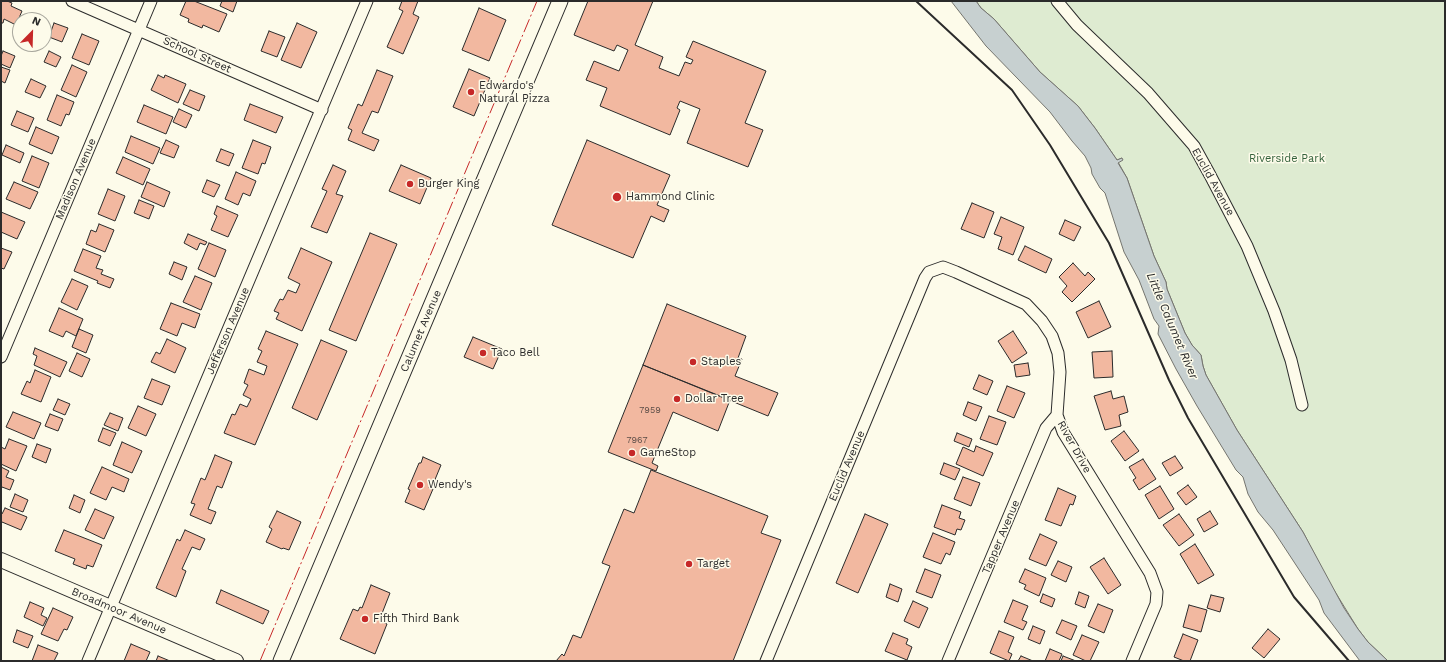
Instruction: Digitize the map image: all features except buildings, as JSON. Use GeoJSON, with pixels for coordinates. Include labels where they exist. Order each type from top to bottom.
{"type":"FeatureCollection","features":[{"type":"Feature","properties":{"kind":"main road","name":"Calumet Avenue"},"geometry":{"type":"LineString","coordinates":[[281,661],[560,1]]}},
{"type":"Feature","properties":{"kind":"street","name":"School Street"},"geometry":{"type":"LineString","coordinates":[[72,1],[322,110]]}},
{"type":"Feature","properties":{"kind":"street","name":"Madison Avenue"},"geometry":{"type":"LineString","coordinates":[[1,357],[151,1]]}},
{"type":"Feature","properties":{"kind":"street","name":"Jefferson Avenue"},"geometry":{"type":"LineString","coordinates":[[88,661],[368,1]]}},
{"type":"Feature","properties":{"kind":"street","name":"Euclid Avenue"},"geometry":{"type":"LineString","coordinates":[[1057,1],[1077,25],[1148,93],[1194,146],[1247,246],[1274,311],[1291,360],[1302,405]]}},
{"type":"Feature","properties":{"kind":"street","name":"River Drive"},"geometry":{"type":"LineString","coordinates":[[930,272],[943,267],[1026,304],[1042,321],[1052,336],[1058,353],[1060,372],[1057,415],[1063,432],[1150,573],[1157,592],[1156,604],[1132,661]]}},
{"type":"Feature","properties":{"kind":"street","name":"Euclid Avenue"},"geometry":{"type":"LineString","coordinates":[[766,661],[925,278],[930,272]]}},
{"type":"Feature","properties":{"kind":"street","name":"Tapper Avenue"},"geometry":{"type":"LineString","coordinates":[[948,661],[1046,428],[1057,415]]}},
{"type":"Feature","properties":{"kind":"street","name":"Broadmoor Avenue"},"geometry":{"type":"LineString","coordinates":[[1,560],[236,661]]}},
{"type":"Feature","properties":{"kind":"green space","name":"Riverside Park"},"geometry":{"type":"Polygon","coordinates":[[[976,1],[1445,1],[1445,661],[1388,661],[1368,642],[1358,629],[1329,582],[1303,532],[1237,430],[1206,375],[1201,355],[1192,345],[1185,333],[1167,289],[1166,282],[1154,256],[1127,178],[1118,162],[1122,158],[1117,160],[1078,106],[1040,72],[994,19],[981,8],[976,1]]]}},
{"type":"Feature","properties":{"kind":"water","name":"Little Calumet River"},"geometry":{"type":"Polygon","coordinates":[[[951,1],[976,1],[981,8],[994,19],[1040,72],[1078,106],[1117,160],[1122,158],[1123,160],[1118,163],[1127,178],[1154,256],[1166,282],[1167,289],[1185,333],[1192,345],[1201,355],[1206,375],[1237,430],[1303,532],[1344,608],[1368,642],[1388,661],[1360,661],[1324,613],[1319,600],[1273,530],[1258,512],[1248,494],[1243,477],[1236,470],[1176,369],[1158,334],[1159,326],[1154,319],[1139,280],[1124,252],[1105,193],[1100,188],[1092,174],[1091,168],[1085,156],[1050,112],[986,46],[951,1]]]}},
{"type":"Feature","properties":{"kind":"wall"},"geometry":{"type":"LineString","coordinates":[[916,1],[1012,90],[1050,145],[1109,243],[1169,380],[1188,418],[1294,597],[1349,661]]}},
{"type":"Feature","properties":{"kind":"power"},"geometry":{"type":"LineString","coordinates":[[260,661],[537,1]]}},
{"type":"Feature","properties":{"kind":"place","name":"Edwardo's Natural Pizza"},"geometry":{"type":"Point","coordinates":[471,92]}},
{"type":"Feature","properties":{"kind":"place","name":"Burger King"},"geometry":{"type":"Point","coordinates":[410,184]}},
{"type":"Feature","properties":{"kind":"place","name":"Hammond Clinic"},"geometry":{"type":"Point","coordinates":[617,197]}},
{"type":"Feature","properties":{"kind":"place","name":"Taco Bell"},"geometry":{"type":"Point","coordinates":[483,353]}},
{"type":"Feature","properties":{"kind":"place","name":"Staples"},"geometry":{"type":"Point","coordinates":[693,362]}},
{"type":"Feature","properties":{"kind":"place","name":"Dollar Tree"},"geometry":{"type":"Point","coordinates":[677,399]}},
{"type":"Feature","properties":{"kind":"place","name":"GameStop"},"geometry":{"type":"Point","coordinates":[632,453]}},
{"type":"Feature","properties":{"kind":"place","name":"Wendy's"},"geometry":{"type":"Point","coordinates":[420,485]}},
{"type":"Feature","properties":{"kind":"place","name":"Target"},"geometry":{"type":"Point","coordinates":[689,564]}},
{"type":"Feature","properties":{"kind":"place","name":"Fifth Third Bank"},"geometry":{"type":"Point","coordinates":[365,619]}}]}
